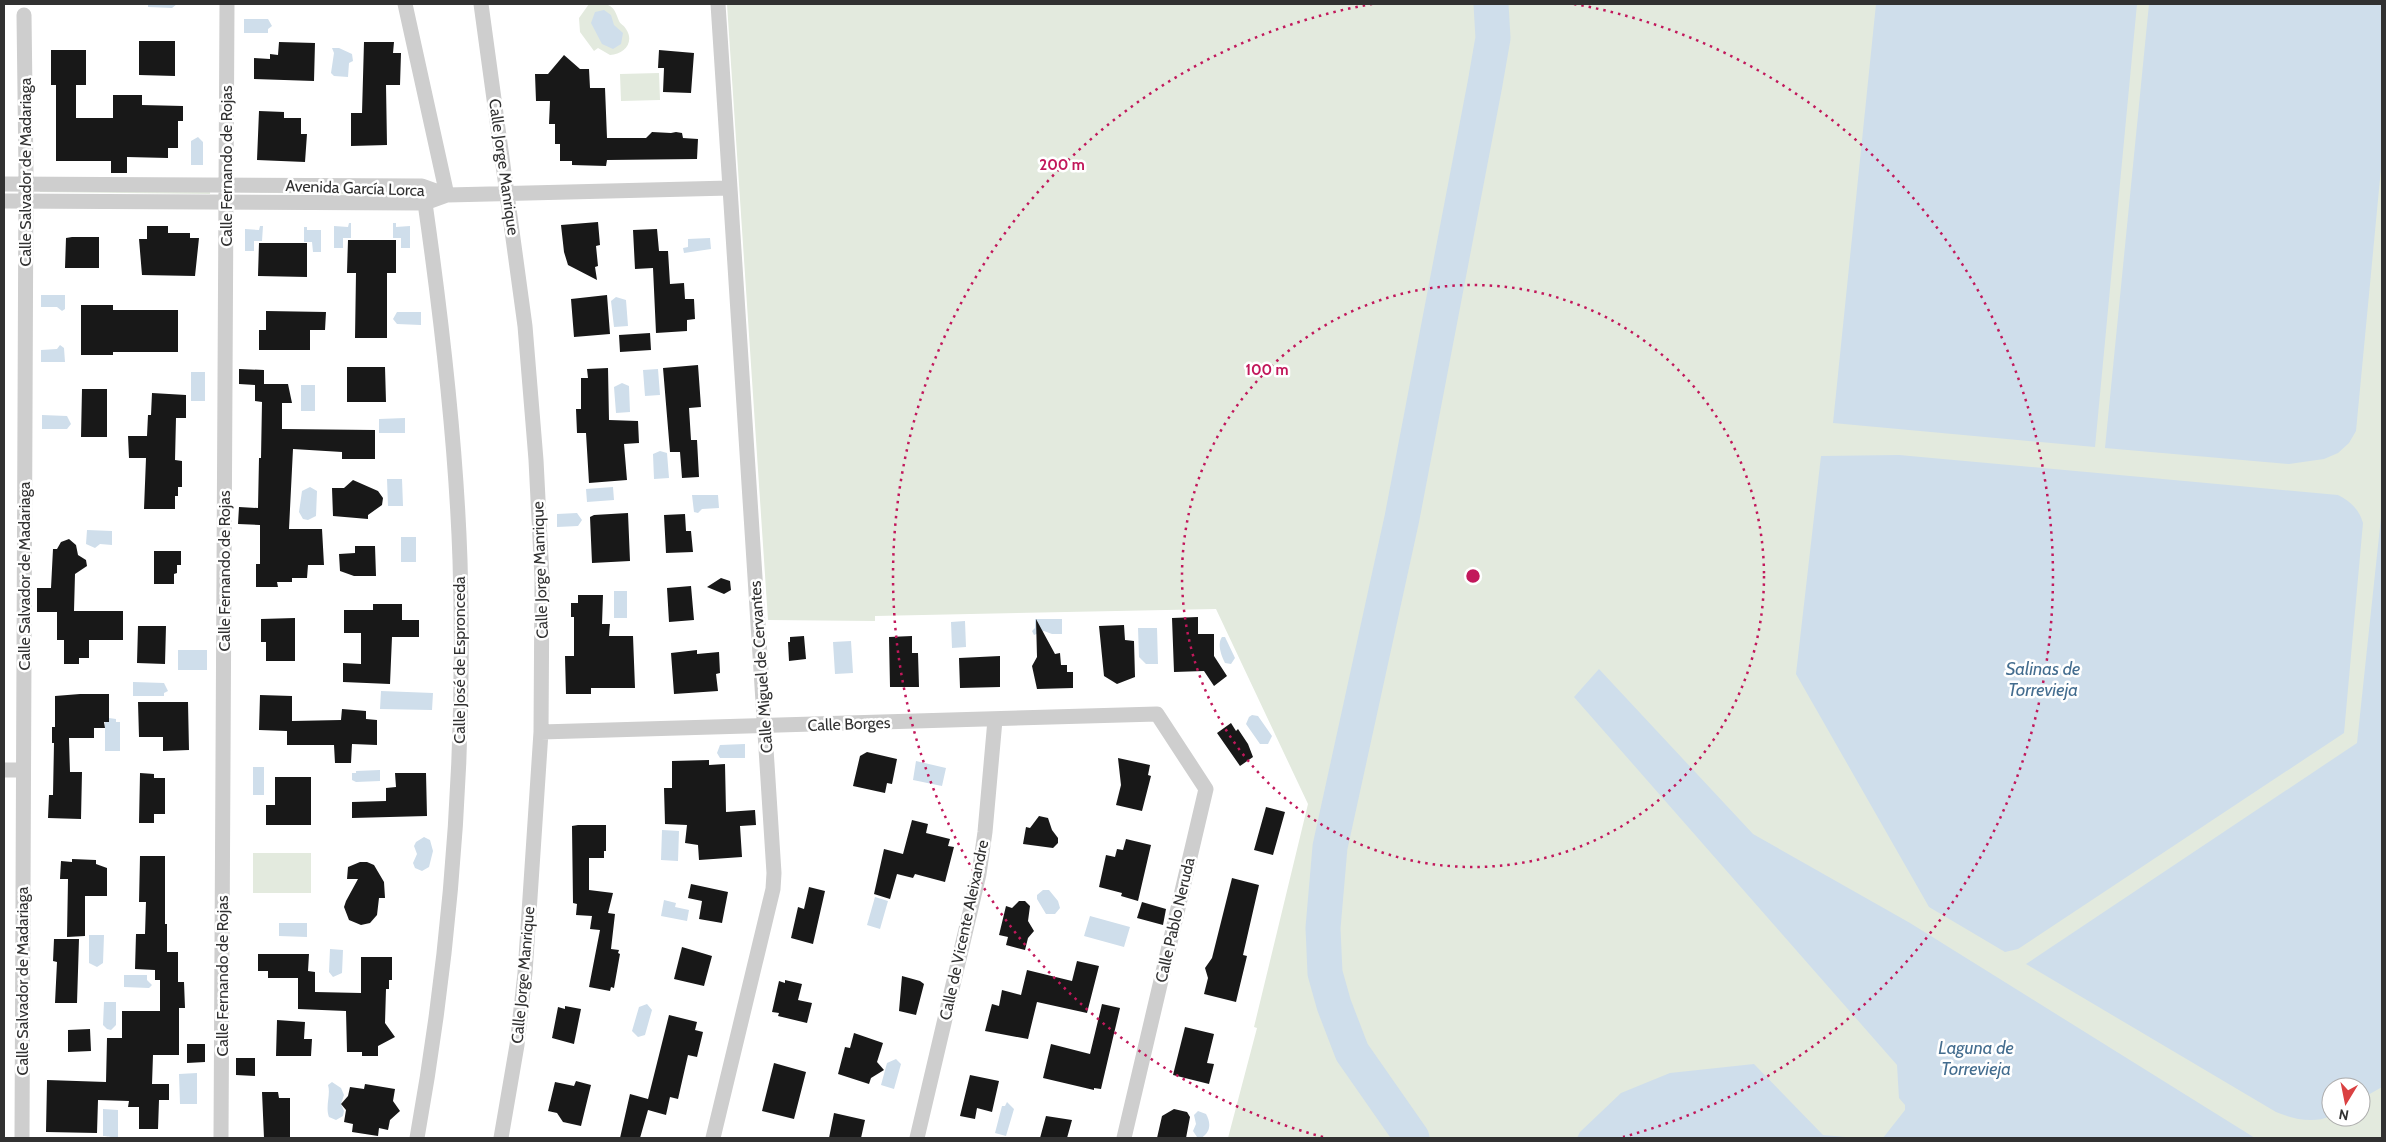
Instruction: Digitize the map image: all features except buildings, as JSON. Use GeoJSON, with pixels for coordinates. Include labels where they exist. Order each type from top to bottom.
{"type":"FeatureCollection","features":[{"type":"Feature","properties":{"kind":"street","name":"Calle Fernando de Rojas"},"geometry":{"type":"LineString","coordinates":[[221,1138],[227,4]]}},
{"type":"Feature","properties":{"kind":"street"},"geometry":{"type":"LineString","coordinates":[[405,4],[446,195],[425,203]]}},
{"type":"Feature","properties":{"kind":"street","name":"Calle Jorge Manrique"},"geometry":{"type":"LineString","coordinates":[[481,4],[525,326],[541,531],[543,618],[541,732],[525,973],[517,1045],[501,1138]]}},
{"type":"Feature","properties":{"kind":"street"},"geometry":{"type":"LineString","coordinates":[[718,4],[730,188]]}},
{"type":"Feature","properties":{"kind":"street","name":"Calle Salvador de Madariaga"},"geometry":{"type":"LineString","coordinates":[[22,1138],[26,201],[24,15]]}},
{"type":"Feature","properties":{"kind":"street","name":"Avenida García Lorca"},"geometry":{"type":"LineString","coordinates":[[4,184],[422,186],[446,195],[730,188]]}},
{"type":"Feature","properties":{"kind":"street","name":"Calle Miguel de Cervantes"},"geometry":{"type":"LineString","coordinates":[[713,1138],[773,888],[730,188]]}},
{"type":"Feature","properties":{"kind":"street","name":"Avenida García Lorca"},"geometry":{"type":"LineString","coordinates":[[4,201],[425,203]]}},
{"type":"Feature","properties":{"kind":"street","name":"Calle José de Espronceda"},"geometry":{"type":"LineString","coordinates":[[416,1138],[433,1035],[443,951],[456,805],[461,683],[460,560],[452,433],[440,311],[425,203]]}},
{"type":"Feature","properties":{"kind":"street","name":"Calle Borges"},"geometry":{"type":"LineString","coordinates":[[541,732],[764,727],[1158,714]]}},
{"type":"Feature","properties":{"kind":"street","name":"Calle Pablo Neruda"},"geometry":{"type":"LineString","coordinates":[[1124,1138],[1206,789],[1158,714]]}},
{"type":"Feature","properties":{"kind":"street","name":"Calle de Vicente Aleixandre"},"geometry":{"type":"LineString","coordinates":[[917,1138],[976,888],[985,832],[995,720]]}},
{"type":"Feature","properties":{"kind":"street"},"geometry":{"type":"LineString","coordinates":[[4,770],[23,770]]}},
{"type":"Feature","properties":{"kind":"shaded area"},"geometry":{"type":"Polygon","coordinates":[[[589,4],[606,4],[614,10],[625,28],[629,39],[627,47],[620,53],[610,55],[598,48],[594,51],[580,32],[579,18],[589,4]]]}},
{"type":"Feature","properties":{"kind":"shaded area"},"geometry":{"type":"Polygon","coordinates":[[[727,4],[2382,4],[2382,1138],[1228,1138],[1257,1028],[1254,1027],[1308,804],[1216,609],[875,616],[875,621],[768,620],[727,4]]]}},
{"type":"Feature","properties":{"kind":"shaded area"},"geometry":{"type":"Polygon","coordinates":[[[659,73],[660,100],[621,101],[620,74],[659,73]]]}},
{"type":"Feature","properties":{"kind":"shaded area"},"geometry":{"type":"Polygon","coordinates":[[[40,190],[210,192],[210,194],[40,192],[40,190]]]}},
{"type":"Feature","properties":{"kind":"shaded area"},"geometry":{"type":"Polygon","coordinates":[[[236,192],[413,193],[412,196],[236,192]]]}},
{"type":"Feature","properties":{"kind":"shaded area"},"geometry":{"type":"Polygon","coordinates":[[[253,853],[311,853],[311,893],[253,893],[253,853]]]}},
{"type":"Feature","properties":{"kind":"water"},"geometry":{"type":"Polygon","coordinates":[[[148,4],[177,4],[172,8],[148,7],[148,4]]]}},
{"type":"Feature","properties":{"kind":"water"},"geometry":{"type":"Polygon","coordinates":[[[1876,4],[2137,4],[2095,447],[1833,423],[1876,4]]]}},
{"type":"Feature","properties":{"kind":"water"},"geometry":{"type":"Polygon","coordinates":[[[2149,4],[2382,4],[2382,158],[2356,431],[2349,443],[2338,453],[2324,459],[2289,464],[2105,448],[2149,4]]]}},
{"type":"Feature","properties":{"kind":"water"},"geometry":{"type":"Polygon","coordinates":[[[604,10],[611,15],[614,25],[623,33],[621,44],[613,49],[602,44],[591,23],[595,12],[604,10]]]}},
{"type":"Feature","properties":{"kind":"water"},"geometry":{"type":"Polygon","coordinates":[[[244,19],[268,19],[272,26],[268,29],[268,33],[244,33],[244,19]]]}},
{"type":"Feature","properties":{"kind":"water"},"geometry":{"type":"Polygon","coordinates":[[[332,48],[339,48],[352,54],[353,61],[349,63],[348,77],[334,76],[331,73],[334,53],[332,48]]]}},
{"type":"Feature","properties":{"kind":"water"},"geometry":{"type":"Polygon","coordinates":[[[198,137],[203,142],[203,165],[191,165],[191,141],[198,137]]]}},
{"type":"Feature","properties":{"kind":"water"},"geometry":{"type":"Polygon","coordinates":[[[349,223],[351,223],[351,238],[343,238],[343,248],[334,248],[334,226],[348,227],[349,223]]]}},
{"type":"Feature","properties":{"kind":"water"},"geometry":{"type":"Polygon","coordinates":[[[393,223],[396,223],[396,227],[410,226],[410,248],[401,248],[401,238],[393,238],[393,223]]]}},
{"type":"Feature","properties":{"kind":"water"},"geometry":{"type":"Polygon","coordinates":[[[260,226],[263,226],[262,241],[254,241],[254,251],[245,251],[245,229],[259,230],[260,226]]]}},
{"type":"Feature","properties":{"kind":"water"},"geometry":{"type":"Polygon","coordinates":[[[304,227],[307,227],[307,230],[321,230],[321,252],[313,252],[312,242],[304,242],[304,227]]]}},
{"type":"Feature","properties":{"kind":"water"},"geometry":{"type":"Polygon","coordinates":[[[710,238],[711,249],[684,253],[683,248],[688,247],[688,239],[710,238]]]}},
{"type":"Feature","properties":{"kind":"water"},"geometry":{"type":"Polygon","coordinates":[[[41,295],[65,295],[65,309],[62,311],[57,307],[41,307],[41,295]]]}},
{"type":"Feature","properties":{"kind":"water"},"geometry":{"type":"Polygon","coordinates":[[[616,297],[626,300],[628,326],[614,327],[611,301],[616,297]]]}},
{"type":"Feature","properties":{"kind":"water"},"geometry":{"type":"Polygon","coordinates":[[[397,312],[421,312],[421,325],[397,324],[393,319],[397,312]]]}},
{"type":"Feature","properties":{"kind":"water"},"geometry":{"type":"Polygon","coordinates":[[[60,345],[64,348],[65,362],[41,362],[41,350],[57,349],[60,345]]]}},
{"type":"Feature","properties":{"kind":"water"},"geometry":{"type":"Polygon","coordinates":[[[658,369],[660,395],[645,396],[643,370],[658,369]]]}},
{"type":"Feature","properties":{"kind":"water"},"geometry":{"type":"Polygon","coordinates":[[[191,372],[205,372],[205,401],[191,401],[191,372]]]}},
{"type":"Feature","properties":{"kind":"water"},"geometry":{"type":"Polygon","coordinates":[[[622,383],[629,386],[630,412],[616,413],[614,387],[622,383]]]}},
{"type":"Feature","properties":{"kind":"water"},"geometry":{"type":"Polygon","coordinates":[[[301,385],[315,385],[315,411],[301,411],[301,385]]]}},
{"type":"Feature","properties":{"kind":"water"},"geometry":{"type":"Polygon","coordinates":[[[42,415],[67,416],[71,424],[67,429],[42,429],[42,415]]]}},
{"type":"Feature","properties":{"kind":"water"},"geometry":{"type":"Polygon","coordinates":[[[405,418],[405,433],[379,433],[379,419],[405,418]]]}},
{"type":"Feature","properties":{"kind":"water"},"geometry":{"type":"Polygon","coordinates":[[[660,451],[667,453],[669,478],[654,479],[653,454],[660,451]]]}},
{"type":"Feature","properties":{"kind":"water","name":"Salinas de Torrevieja"},"geometry":{"type":"Polygon","coordinates":[[[1899,455],[2338,495],[2342,497],[2356,510],[2363,523],[2344,733],[2018,949],[2005,952],[1929,907],[1796,674],[1821,456],[1899,455]]]}},
{"type":"Feature","properties":{"kind":"water"},"geometry":{"type":"Polygon","coordinates":[[[387,479],[402,479],[403,506],[388,506],[387,479]]]}},
{"type":"Feature","properties":{"kind":"water"},"geometry":{"type":"Polygon","coordinates":[[[310,487],[317,491],[316,516],[308,520],[303,519],[299,512],[302,491],[310,487]]]}},
{"type":"Feature","properties":{"kind":"water"},"geometry":{"type":"Polygon","coordinates":[[[613,487],[614,500],[587,502],[586,489],[613,487]]]}},
{"type":"Feature","properties":{"kind":"water"},"geometry":{"type":"Polygon","coordinates":[[[692,495],[718,495],[719,508],[702,509],[698,513],[694,512],[692,495]]]}},
{"type":"Feature","properties":{"kind":"water"},"geometry":{"type":"Polygon","coordinates":[[[2382,508],[2382,1087],[2371,1093],[2371,1077],[2321,1077],[2321,1119],[2303,1120],[2289,1117],[2276,1112],[2026,964],[2357,743],[2382,508]]]}},
{"type":"Feature","properties":{"kind":"water"},"geometry":{"type":"Polygon","coordinates":[[[577,513],[582,520],[578,526],[557,527],[557,514],[577,513]]]}},
{"type":"Feature","properties":{"kind":"water"},"geometry":{"type":"Polygon","coordinates":[[[87,530],[112,531],[112,545],[100,544],[95,548],[86,544],[87,530]]]}},
{"type":"Feature","properties":{"kind":"water"},"geometry":{"type":"Polygon","coordinates":[[[401,537],[416,537],[416,562],[401,562],[401,537]]]}},
{"type":"Feature","properties":{"kind":"water"},"geometry":{"type":"Polygon","coordinates":[[[614,591],[627,591],[627,618],[614,618],[614,591]]]}},
{"type":"Feature","properties":{"kind":"water"},"geometry":{"type":"Polygon","coordinates":[[[1035,619],[1062,619],[1062,634],[1052,634],[1044,631],[1034,635],[1032,631],[1035,628],[1035,619]]]}},
{"type":"Feature","properties":{"kind":"water"},"geometry":{"type":"Polygon","coordinates":[[[965,621],[966,647],[952,648],[951,622],[965,621]]]}},
{"type":"Feature","properties":{"kind":"water"},"geometry":{"type":"Polygon","coordinates":[[[1138,628],[1157,628],[1158,664],[1146,664],[1139,657],[1138,628]]]}},
{"type":"Feature","properties":{"kind":"water"},"geometry":{"type":"Polygon","coordinates":[[[1222,637],[1225,637],[1235,658],[1231,664],[1225,663],[1221,653],[1220,643],[1222,637]]]}},
{"type":"Feature","properties":{"kind":"water"},"geometry":{"type":"Polygon","coordinates":[[[851,641],[853,673],[835,674],[833,642],[851,641]]]}},
{"type":"Feature","properties":{"kind":"water"},"geometry":{"type":"Polygon","coordinates":[[[178,650],[207,650],[207,670],[178,670],[178,650]]]}},
{"type":"Feature","properties":{"kind":"water","name":"Laguna de Torrevieja"},"geometry":{"type":"Polygon","coordinates":[[[1599,669],[1753,834],[1910,923],[2255,1138],[1883,1138],[1905,1110],[1905,1105],[1899,1098],[1897,1065],[1574,697],[1599,669]]]}},
{"type":"Feature","properties":{"kind":"water"},"geometry":{"type":"Polygon","coordinates":[[[133,682],[164,683],[168,691],[164,693],[164,696],[133,696],[133,682]]]}},
{"type":"Feature","properties":{"kind":"water"},"geometry":{"type":"Polygon","coordinates":[[[381,691],[433,693],[432,710],[380,709],[381,691]]]}},
{"type":"Feature","properties":{"kind":"water"},"geometry":{"type":"Polygon","coordinates":[[[1252,715],[1258,716],[1272,736],[1268,744],[1260,744],[1246,724],[1252,715]]]}},
{"type":"Feature","properties":{"kind":"water"},"geometry":{"type":"Polygon","coordinates":[[[109,718],[120,722],[120,751],[105,751],[105,722],[109,722],[109,718]]]}},
{"type":"Feature","properties":{"kind":"water"},"geometry":{"type":"Polygon","coordinates":[[[745,744],[745,758],[720,758],[717,753],[720,745],[745,744]]]}},
{"type":"Feature","properties":{"kind":"water"},"geometry":{"type":"Polygon","coordinates":[[[916,761],[946,768],[942,786],[913,780],[916,761]]]}},
{"type":"Feature","properties":{"kind":"water"},"geometry":{"type":"Polygon","coordinates":[[[253,767],[264,767],[264,795],[253,795],[253,767]]]}},
{"type":"Feature","properties":{"kind":"water"},"geometry":{"type":"Polygon","coordinates":[[[380,770],[380,781],[356,782],[352,780],[352,773],[356,773],[356,771],[380,770]]]}},
{"type":"Feature","properties":{"kind":"water"},"geometry":{"type":"Polygon","coordinates":[[[662,830],[679,831],[678,861],[661,860],[662,830]]]}},
{"type":"Feature","properties":{"kind":"water"},"geometry":{"type":"Polygon","coordinates":[[[424,837],[430,840],[433,851],[429,867],[422,871],[415,868],[413,863],[417,854],[414,846],[416,842],[424,837]]]}},
{"type":"Feature","properties":{"kind":"water"},"geometry":{"type":"Polygon","coordinates":[[[1043,890],[1049,890],[1058,901],[1060,908],[1055,914],[1046,914],[1037,899],[1037,895],[1043,890]]]}},
{"type":"Feature","properties":{"kind":"water"},"geometry":{"type":"Polygon","coordinates":[[[875,897],[888,901],[880,929],[867,925],[875,897]]]}},
{"type":"Feature","properties":{"kind":"water"},"geometry":{"type":"Polygon","coordinates":[[[664,900],[676,903],[675,907],[689,910],[687,921],[661,916],[664,900]]]}},
{"type":"Feature","properties":{"kind":"water"},"geometry":{"type":"Polygon","coordinates":[[[1090,916],[1130,927],[1124,947],[1084,936],[1090,916]]]}},
{"type":"Feature","properties":{"kind":"water"},"geometry":{"type":"Polygon","coordinates":[[[279,923],[307,923],[307,937],[279,936],[279,923]]]}},
{"type":"Feature","properties":{"kind":"water"},"geometry":{"type":"Polygon","coordinates":[[[89,935],[104,935],[103,963],[97,967],[89,963],[89,935]]]}},
{"type":"Feature","properties":{"kind":"water"},"geometry":{"type":"Polygon","coordinates":[[[330,949],[343,950],[342,973],[333,977],[329,972],[330,949]]]}},
{"type":"Feature","properties":{"kind":"water"},"geometry":{"type":"Polygon","coordinates":[[[124,975],[147,975],[147,980],[152,985],[149,988],[124,987],[124,975]]]}},
{"type":"Feature","properties":{"kind":"water"},"geometry":{"type":"Polygon","coordinates":[[[104,1002],[116,1002],[116,1025],[111,1030],[103,1025],[104,1002]]]}},
{"type":"Feature","properties":{"kind":"water"},"geometry":{"type":"Polygon","coordinates":[[[647,1004],[652,1010],[645,1035],[638,1037],[632,1031],[639,1007],[647,1004]]]}},
{"type":"Feature","properties":{"kind":"water"},"geometry":{"type":"Polygon","coordinates":[[[896,1059],[901,1064],[894,1089],[881,1085],[887,1063],[896,1059]]]}},
{"type":"Feature","properties":{"kind":"water"},"geometry":{"type":"Polygon","coordinates":[[[1754,1064],[1823,1135],[1857,1138],[1577,1138],[1580,1132],[1621,1093],[1670,1073],[1754,1064]]]}},
{"type":"Feature","properties":{"kind":"water"},"geometry":{"type":"Polygon","coordinates":[[[197,1073],[197,1104],[180,1104],[179,1074],[197,1073]]]}},
{"type":"Feature","properties":{"kind":"water"},"geometry":{"type":"Polygon","coordinates":[[[332,1082],[341,1088],[344,1095],[341,1104],[344,1111],[343,1116],[336,1120],[329,1117],[328,1113],[328,1085],[332,1082]]]}},
{"type":"Feature","properties":{"kind":"water"},"geometry":{"type":"Polygon","coordinates":[[[1007,1102],[1014,1109],[1006,1136],[995,1133],[1002,1106],[1005,1106],[1007,1102]]]}},
{"type":"Feature","properties":{"kind":"water"},"geometry":{"type":"Polygon","coordinates":[[[103,1109],[118,1110],[118,1137],[103,1136],[103,1109]]]}},
{"type":"Feature","properties":{"kind":"water"},"geometry":{"type":"Polygon","coordinates":[[[1198,1111],[1206,1114],[1209,1121],[1207,1133],[1201,1138],[1197,1137],[1193,1131],[1196,1124],[1194,1115],[1198,1111]]]}},
{"type":"Feature","properties":{"kind":"waterway"},"geometry":{"type":"LineString","coordinates":[[1412,1138],[1352,1052],[1334,1005],[1325,973],[1323,928],[1330,847],[1402,518],[1485,84],[1493,38],[1491,4]]}}]}
